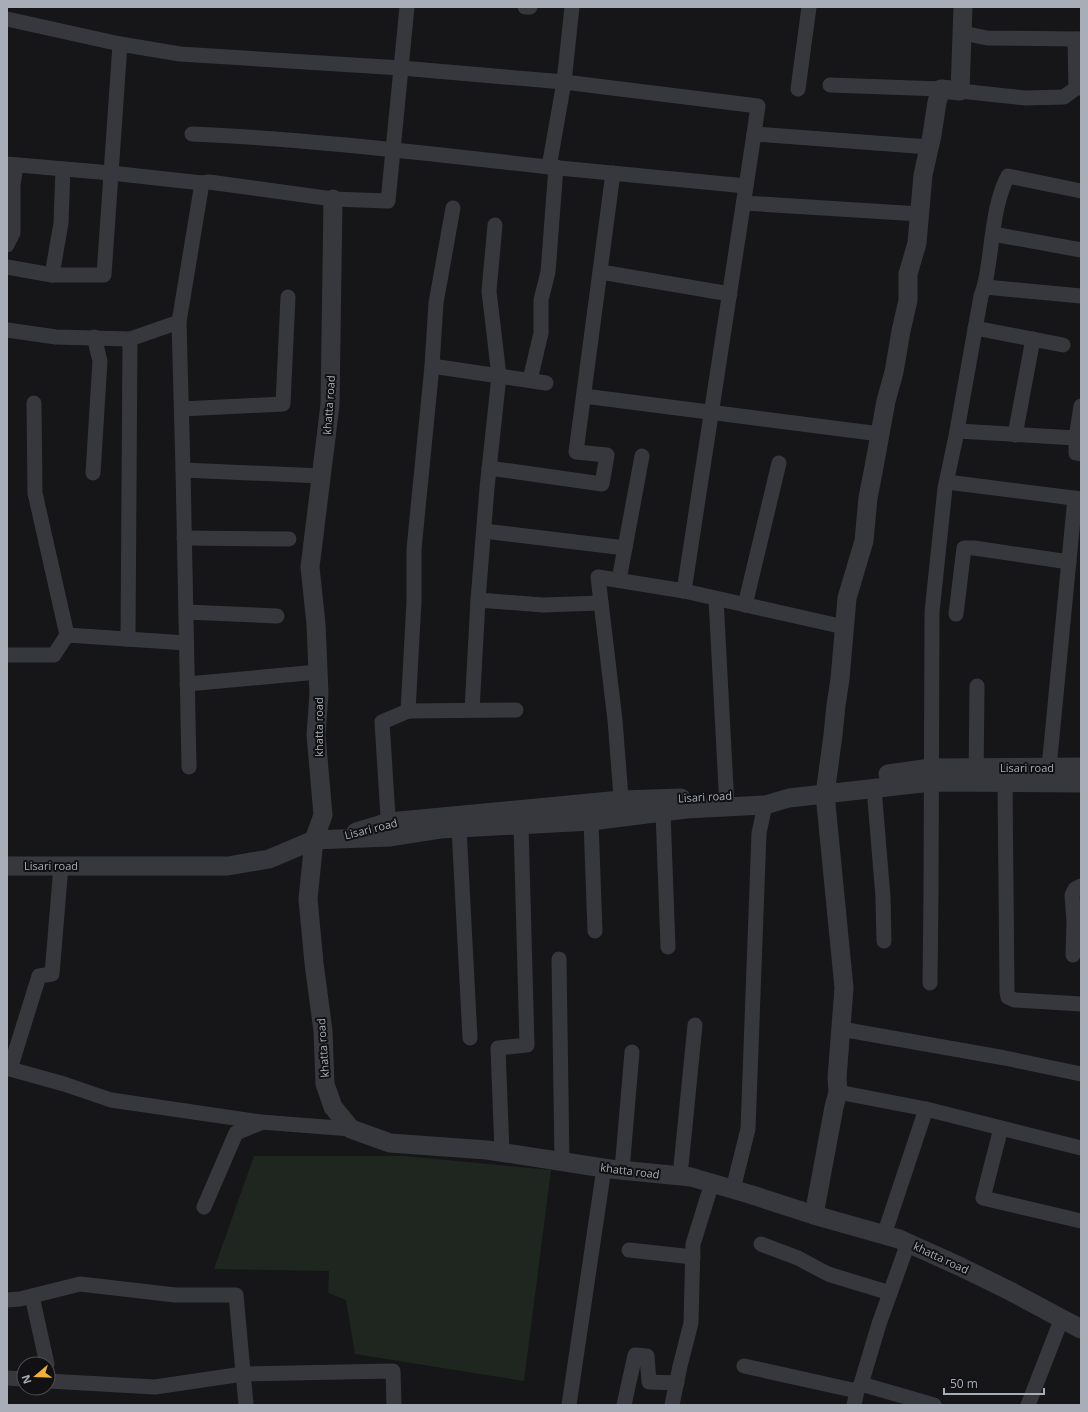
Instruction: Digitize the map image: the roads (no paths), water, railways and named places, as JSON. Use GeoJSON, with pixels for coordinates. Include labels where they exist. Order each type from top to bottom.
{"type":"FeatureCollection","features":[{"type":"Feature","properties":{"kind":"street"},"geometry":{"type":"LineString","coordinates":[[7,12],[9,7]]}},
{"type":"Feature","properties":{"kind":"street"},"geometry":{"type":"LineString","coordinates":[[7,245],[13,233],[13,185],[11,165],[111,173],[202,184],[209,182],[333,199],[388,201],[407,7]]}},
{"type":"Feature","properties":{"kind":"street"},"geometry":{"type":"LineString","coordinates":[[525,7],[530,7]]}},
{"type":"Feature","properties":{"kind":"street"},"geometry":{"type":"LineString","coordinates":[[530,380],[541,333],[541,300],[548,272],[553,167],[572,7]]}},
{"type":"Feature","properties":{"kind":"street"},"geometry":{"type":"LineString","coordinates":[[798,89],[809,7]]}},
{"type":"Feature","properties":{"kind":"street"},"geometry":{"type":"LineString","coordinates":[[960,91],[963,7]]}},
{"type":"Feature","properties":{"kind":"street"},"geometry":{"type":"LineString","coordinates":[[7,18],[120,44],[180,54],[401,68],[564,82],[758,106],[684,591]]}},
{"type":"Feature","properties":{"kind":"street"},"geometry":{"type":"LineString","coordinates":[[830,85],[940,89],[1025,98],[1064,97],[1079,88],[1078,39],[987,38],[963,33]]}},
{"type":"Feature","properties":{"kind":"street"},"geometry":{"type":"LineString","coordinates":[[7,267],[52,275],[104,275],[120,44]]}},
{"type":"Feature","properties":{"kind":"street"},"geometry":{"type":"LineString","coordinates":[[814,1215],[834,1106],[838,1092],[837,1078],[844,988],[826,788],[840,679],[847,598],[864,541],[868,498],[886,401],[894,372],[908,300],[908,274],[917,243],[923,175],[940,89]]}},
{"type":"Feature","properties":{"kind":"street"},"geometry":{"type":"LineString","coordinates":[[192,134],[393,149],[553,167],[746,186]]}},
{"type":"Feature","properties":{"kind":"street"},"geometry":{"type":"LineString","coordinates":[[754,134],[929,147]]}},
{"type":"Feature","properties":{"kind":"street"},"geometry":{"type":"LineString","coordinates":[[52,275],[61,223],[63,169]]}},
{"type":"Feature","properties":{"kind":"street"},"geometry":{"type":"LineString","coordinates":[[489,468],[602,484],[607,455],[576,452],[613,173]]}},
{"type":"Feature","properties":{"kind":"street"},"geometry":{"type":"LineString","coordinates":[[930,983],[932,612],[938,547],[947,482],[981,296],[985,287],[992,234],[1001,188],[1008,176],[1081,191]]}},
{"type":"Feature","properties":{"kind":"street"},"geometry":{"type":"LineString","coordinates":[[189,767],[179,322],[202,184]]}},
{"type":"Feature","properties":{"kind":"street","name":"khatta road"},"geometry":{"type":"LineString","coordinates":[[333,199],[330,405],[310,567],[316,624],[318,672],[316,735],[323,815],[322,840],[308,899],[314,963],[323,1031],[325,1084],[333,1107],[351,1129],[390,1143],[487,1150],[613,1169],[691,1177],[733,1189],[908,1243],[961,1267],[1081,1329]]}},
{"type":"Feature","properties":{"kind":"street"},"geometry":{"type":"LineString","coordinates":[[744,203],[920,214]]}},
{"type":"Feature","properties":{"kind":"street"},"geometry":{"type":"LineString","coordinates":[[408,711],[414,601],[414,549],[432,366],[436,303],[454,208]]}},
{"type":"Feature","properties":{"kind":"street"},"geometry":{"type":"LineString","coordinates":[[472,710],[478,600],[489,468],[499,376],[489,291],[495,225]]}},
{"type":"Feature","properties":{"kind":"street"},"geometry":{"type":"LineString","coordinates":[[992,234],[1081,250]]}},
{"type":"Feature","properties":{"kind":"street"},"geometry":{"type":"LineString","coordinates":[[601,272],[730,294]]}},
{"type":"Feature","properties":{"kind":"street"},"geometry":{"type":"LineString","coordinates":[[985,287],[1081,296]]}},
{"type":"Feature","properties":{"kind":"street"},"geometry":{"type":"LineString","coordinates":[[182,409],[283,404],[288,297]]}},
{"type":"Feature","properties":{"kind":"street"},"geometry":{"type":"LineString","coordinates":[[7,330],[56,337],[130,339],[179,322]]}},
{"type":"Feature","properties":{"kind":"street"},"geometry":{"type":"LineString","coordinates":[[975,328],[1063,345]]}},
{"type":"Feature","properties":{"kind":"street"},"geometry":{"type":"LineString","coordinates":[[93,473],[100,361],[94,337]]}},
{"type":"Feature","properties":{"kind":"street"},"geometry":{"type":"LineString","coordinates":[[128,639],[130,339]]}},
{"type":"Feature","properties":{"kind":"street"},"geometry":{"type":"LineString","coordinates":[[1015,435],[1033,339]]}},
{"type":"Feature","properties":{"kind":"street"},"geometry":{"type":"LineString","coordinates":[[432,366],[546,382]]}},
{"type":"Feature","properties":{"kind":"street"},"geometry":{"type":"LineString","coordinates":[[584,396],[880,434]]}},
{"type":"Feature","properties":{"kind":"street"},"geometry":{"type":"LineString","coordinates":[[7,655],[54,655],[67,635],[35,493],[34,403]]}},
{"type":"Feature","properties":{"kind":"street"},"geometry":{"type":"LineString","coordinates":[[1081,406],[1076,438],[1076,453],[1081,454]]}},
{"type":"Feature","properties":{"kind":"street"},"geometry":{"type":"LineString","coordinates":[[957,431],[1076,438]]}},
{"type":"Feature","properties":{"kind":"street"},"geometry":{"type":"LineString","coordinates":[[619,580],[642,456]]}},
{"type":"Feature","properties":{"kind":"street"},"geometry":{"type":"LineString","coordinates":[[746,605],[779,463]]}},
{"type":"Feature","properties":{"kind":"street"},"geometry":{"type":"LineString","coordinates":[[183,470],[322,476]]}},
{"type":"Feature","properties":{"kind":"street"},"geometry":{"type":"LineString","coordinates":[[947,482],[1078,498],[1069,562],[1048,775]]}},
{"type":"Feature","properties":{"kind":"street"},"geometry":{"type":"LineString","coordinates":[[484,531],[626,548]]}},
{"type":"Feature","properties":{"kind":"street"},"geometry":{"type":"LineString","coordinates":[[184,538],[288,539]]}},
{"type":"Feature","properties":{"kind":"street"},"geometry":{"type":"LineString","coordinates":[[956,614],[964,548],[974,548],[1069,562]]}},
{"type":"Feature","properties":{"kind":"street"},"geometry":{"type":"LineString","coordinates":[[622,809],[615,720],[598,577],[684,591],[844,627]]}},
{"type":"Feature","properties":{"kind":"street"},"geometry":{"type":"LineString","coordinates":[[716,599],[727,802]]}},
{"type":"Feature","properties":{"kind":"street"},"geometry":{"type":"LineString","coordinates":[[478,600],[543,605],[601,603]]}},
{"type":"Feature","properties":{"kind":"street"},"geometry":{"type":"LineString","coordinates":[[186,612],[277,616]]}},
{"type":"Feature","properties":{"kind":"street"},"geometry":{"type":"LineString","coordinates":[[67,635],[186,643]]}},
{"type":"Feature","properties":{"kind":"street"},"geometry":{"type":"LineString","coordinates":[[187,684],[318,672]]}},
{"type":"Feature","properties":{"kind":"street"},"geometry":{"type":"LineString","coordinates":[[976,686],[976,775]]}},
{"type":"Feature","properties":{"kind":"street"},"geometry":{"type":"LineString","coordinates":[[389,830],[382,722],[408,711],[516,710]]}},
{"type":"Feature","properties":{"kind":"street","name":"Lisari road"},"geometry":{"type":"LineString","coordinates":[[976,775],[1005,782],[1048,775],[1081,767]]}},
{"type":"Feature","properties":{"kind":"street","name":"Lisari road"},"geometry":{"type":"LineString","coordinates":[[7,866],[228,866],[269,859],[322,840],[389,830],[622,809],[727,802],[765,805],[826,788],[874,788],[931,775]]}},
{"type":"Feature","properties":{"kind":"street","name":"Lisari road"},"geometry":{"type":"LineString","coordinates":[[389,830],[440,829],[592,821],[622,809],[663,812],[826,788],[931,775],[1048,775],[1081,783]]}},
{"type":"Feature","properties":{"kind":"street"},"geometry":{"type":"LineString","coordinates":[[1005,782],[1006,992],[1008,997],[1015,1000],[1081,1004]]}},
{"type":"Feature","properties":{"kind":"street"},"geometry":{"type":"LineString","coordinates":[[874,788],[884,897],[884,941]]}},
{"type":"Feature","properties":{"kind":"street"},"geometry":{"type":"LineString","coordinates":[[733,1189],[748,1129],[759,833],[765,805]]}},
{"type":"Feature","properties":{"kind":"street"},"geometry":{"type":"LineString","coordinates":[[663,812],[668,947]]}},
{"type":"Feature","properties":{"kind":"street"},"geometry":{"type":"LineString","coordinates":[[592,821],[595,931]]}},
{"type":"Feature","properties":{"kind":"street"},"geometry":{"type":"LineString","coordinates":[[502,1152],[498,1048],[527,1045],[521,825]]}},
{"type":"Feature","properties":{"kind":"street"},"geometry":{"type":"LineString","coordinates":[[459,828],[470,1038]]}},
{"type":"Feature","properties":{"kind":"street"},"geometry":{"type":"LineString","coordinates":[[61,866],[52,974],[39,976],[9,1068],[111,1100],[261,1122],[351,1129]]}},
{"type":"Feature","properties":{"kind":"street"},"geometry":{"type":"LineString","coordinates":[[1073,955],[1074,922],[1072,895],[1074,889],[1081,886]]}},
{"type":"Feature","properties":{"kind":"street"},"geometry":{"type":"LineString","coordinates":[[559,959],[562,1162]]}},
{"type":"Feature","properties":{"kind":"street"},"geometry":{"type":"LineString","coordinates":[[680,1176],[695,1025]]}},
{"type":"Feature","properties":{"kind":"street"},"geometry":{"type":"LineString","coordinates":[[841,1029],[1005,1058],[1081,1074]]}},
{"type":"Feature","properties":{"kind":"street"},"geometry":{"type":"LineString","coordinates":[[570,1405],[613,1169],[632,1052]]}},
{"type":"Feature","properties":{"kind":"street"},"geometry":{"type":"LineString","coordinates":[[838,1092],[926,1109],[1081,1148]]}},
{"type":"Feature","properties":{"kind":"street"},"geometry":{"type":"LineString","coordinates":[[884,1235],[926,1109]]}},
{"type":"Feature","properties":{"kind":"street"},"geometry":{"type":"LineString","coordinates":[[204,1207],[236,1133],[261,1122]]}},
{"type":"Feature","properties":{"kind":"street"},"geometry":{"type":"LineString","coordinates":[[1001,1128],[983,1198],[1081,1221]]}},
{"type":"Feature","properties":{"kind":"street"},"geometry":{"type":"LineString","coordinates":[[672,1405],[691,1323],[693,1244],[712,1183]]}},
{"type":"Feature","properties":{"kind":"street"},"geometry":{"type":"LineString","coordinates":[[857,1393],[879,1324],[908,1243]]}},
{"type":"Feature","properties":{"kind":"street"},"geometry":{"type":"LineString","coordinates":[[761,1244],[798,1258],[828,1274],[890,1293]]}},
{"type":"Feature","properties":{"kind":"street"},"geometry":{"type":"LineString","coordinates":[[629,1250],[692,1257]]}},
{"type":"Feature","properties":{"kind":"street"},"geometry":{"type":"LineString","coordinates":[[7,1300],[20,1299],[80,1284],[175,1295],[236,1295],[246,1405]]}},
{"type":"Feature","properties":{"kind":"street"},"geometry":{"type":"LineString","coordinates":[[32,1296],[45,1356]]}},
{"type":"Feature","properties":{"kind":"street"},"geometry":{"type":"LineString","coordinates":[[1028,1405],[1062,1318]]}},
{"type":"Feature","properties":{"kind":"street"},"geometry":{"type":"LineString","coordinates":[[624,1405],[635,1355],[648,1356],[649,1382],[677,1383]]}},
{"type":"Feature","properties":{"kind":"street"},"geometry":{"type":"LineString","coordinates":[[744,1366],[857,1393],[934,1405]]}},
{"type":"Feature","properties":{"kind":"street"},"geometry":{"type":"LineString","coordinates":[[56,1377],[155,1387],[244,1374],[393,1372],[394,1405]]}}]}
